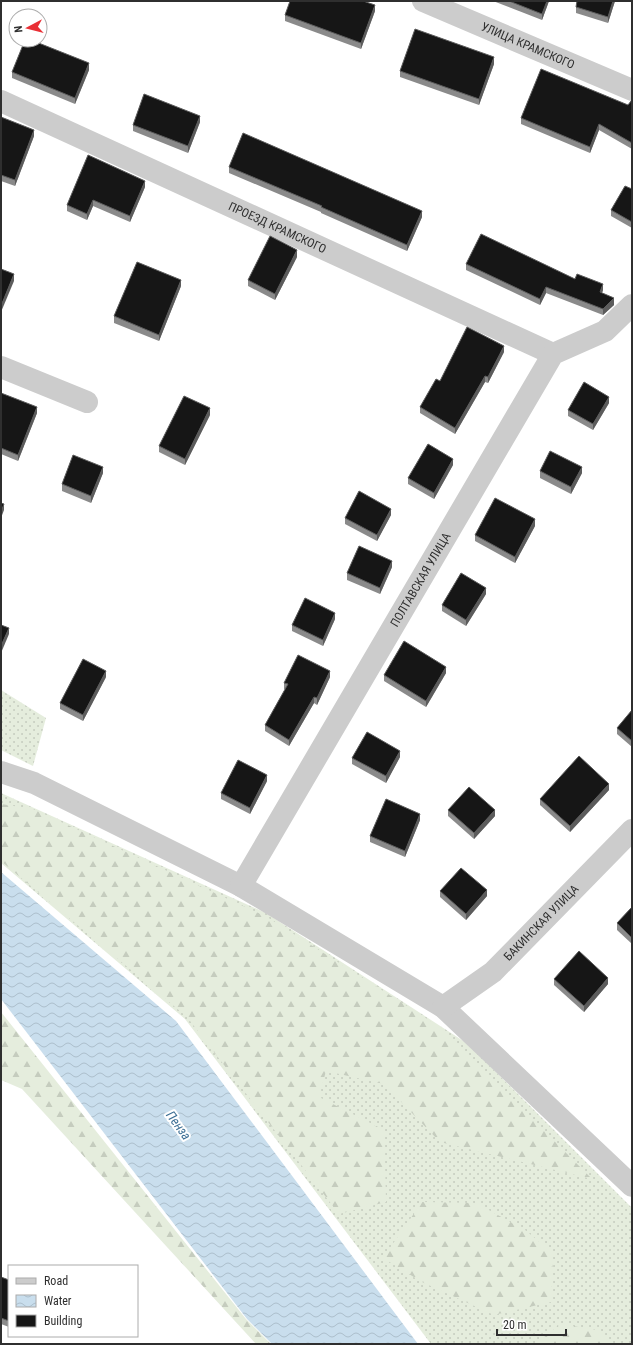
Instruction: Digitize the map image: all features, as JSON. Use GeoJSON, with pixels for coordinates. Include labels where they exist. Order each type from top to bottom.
{"type":"FeatureCollection","features":[{"type":"Feature","properties":{"kind":"street","name":"УЛИЦА КРАМСКОГО"},"geometry":{"type":"LineString","coordinates":[[423,1],[632,90]]}},
{"type":"Feature","properties":{"kind":"street","name":"ПРОЕЗД КРАМСКОГО"},"geometry":{"type":"LineString","coordinates":[[1,101],[553,354]]}},
{"type":"Feature","properties":{"kind":"street"},"geometry":{"type":"LineString","coordinates":[[553,354],[605,330],[632,305]]}},
{"type":"Feature","properties":{"kind":"street","name":"ПОЛТАВСКАЯ УЛИЦА"},"geometry":{"type":"LineString","coordinates":[[241,886],[553,354]]}},
{"type":"Feature","properties":{"kind":"street"},"geometry":{"type":"LineString","coordinates":[[1,367],[87,402]]}},
{"type":"Feature","properties":{"kind":"street"},"geometry":{"type":"LineString","coordinates":[[1,772],[34,783],[241,886],[443,1007],[632,1186]]}},
{"type":"Feature","properties":{"kind":"street","name":"БАКИНСКАЯ УЛИЦА"},"geometry":{"type":"LineString","coordinates":[[443,1007],[493,972],[632,830]]}},
{"type":"Feature","properties":{"kind":"green space"},"geometry":{"type":"Polygon","coordinates":[[[1,690],[46,718],[33,766],[1,750],[1,690]]]}},
{"type":"Feature","properties":{"kind":"green space"},"geometry":{"type":"Polygon","coordinates":[[[1,793],[266,913],[468,1044],[632,1208],[632,1344],[431,1344],[185,1019],[1,863],[1,793]]]}},
{"type":"Feature","properties":{"kind":"green space"},"geometry":{"type":"Polygon","coordinates":[[[1,804],[33,809],[267,917],[443,1029],[592,1179],[440,1142],[384,1084],[326,1071],[319,1097],[384,1130],[386,1202],[339,1214],[187,1017],[1,861],[1,804]]]}},
{"type":"Feature","properties":{"kind":"green space"},"geometry":{"type":"Polygon","coordinates":[[[1,1012],[246,1319],[271,1344],[256,1344],[22,1089],[1,1080],[1,1012]]]}},
{"type":"Feature","properties":{"kind":"green space"},"geometry":{"type":"Polygon","coordinates":[[[422,1202],[476,1203],[525,1230],[553,1253],[551,1302],[494,1315],[422,1282],[383,1258],[422,1202]]]}},
{"type":"Feature","properties":{"kind":"green space"},"geometry":{"type":"Polygon","coordinates":[[[560,1324],[597,1330],[614,1344],[537,1343],[560,1324]]]}},
{"type":"Feature","properties":{"kind":"water","name":"Пенза"},"geometry":{"type":"Polygon","coordinates":[[[1,872],[176,1021],[418,1344],[272,1344],[247,1319],[1,999],[1,872]]]}},
{"type":"Feature","properties":{"kind":"building"},"geometry":{"type":"Polygon","coordinates":[[[290,1],[363,1],[375,5],[361,43],[285,15],[290,1]]]}},
{"type":"Feature","properties":{"kind":"building"},"geometry":{"type":"Polygon","coordinates":[[[509,1],[547,1],[542,14],[509,1]]]}},
{"type":"Feature","properties":{"kind":"building"},"geometry":{"type":"Polygon","coordinates":[[[577,1],[613,1],[608,17],[576,7],[577,1]]]}},
{"type":"Feature","properties":{"kind":"building"},"geometry":{"type":"Polygon","coordinates":[[[415,29],[494,57],[479,99],[400,71],[415,29]]]}},
{"type":"Feature","properties":{"kind":"building"},"geometry":{"type":"Polygon","coordinates":[[[48,47],[89,63],[75,98],[12,72],[22,48],[48,48],[48,47]]]}},
{"type":"Feature","properties":{"kind":"building"},"geometry":{"type":"Polygon","coordinates":[[[541,69],[628,105],[631,101],[632,143],[599,124],[590,147],[521,118],[541,69]]]}},
{"type":"Feature","properties":{"kind":"building"},"geometry":{"type":"Polygon","coordinates":[[[144,94],[200,116],[188,146],[133,125],[144,94]]]}},
{"type":"Feature","properties":{"kind":"building"},"geometry":{"type":"Polygon","coordinates":[[[1,117],[34,130],[15,180],[1,175],[1,117]]]}},
{"type":"Feature","properties":{"kind":"building"},"geometry":{"type":"Polygon","coordinates":[[[243,133],[422,211],[407,245],[321,207],[322,206],[229,167],[243,133]]]}},
{"type":"Feature","properties":{"kind":"building"},"geometry":{"type":"Polygon","coordinates":[[[88,155],[145,181],[130,216],[93,200],[87,214],[67,205],[88,155]]]}},
{"type":"Feature","properties":{"kind":"building"},"geometry":{"type":"Polygon","coordinates":[[[625,186],[632,189],[632,222],[611,210],[625,186]]]}},
{"type":"Feature","properties":{"kind":"building"},"geometry":{"type":"Polygon","coordinates":[[[481,234],[575,279],[577,274],[603,284],[600,292],[614,298],[603,309],[546,287],[540,299],[466,264],[481,234]]]}},
{"type":"Feature","properties":{"kind":"building"},"geometry":{"type":"Polygon","coordinates":[[[270,236],[297,250],[275,294],[248,280],[270,236]]]}},
{"type":"Feature","properties":{"kind":"building"},"geometry":{"type":"Polygon","coordinates":[[[137,262],[181,280],[159,335],[114,316],[137,262]]]}},
{"type":"Feature","properties":{"kind":"building"},"geometry":{"type":"Polygon","coordinates":[[[1,269],[14,274],[1,306],[1,269]]]}},
{"type":"Feature","properties":{"kind":"building"},"geometry":{"type":"Polygon","coordinates":[[[467,327],[504,346],[488,377],[485,376],[455,428],[420,407],[436,379],[440,381],[467,327]]]}},
{"type":"Feature","properties":{"kind":"building"},"geometry":{"type":"Polygon","coordinates":[[[584,382],[609,397],[593,424],[568,410],[584,382]]]}},
{"type":"Feature","properties":{"kind":"building"},"geometry":{"type":"Polygon","coordinates":[[[1,393],[37,407],[18,455],[1,448],[1,393]]]}},
{"type":"Feature","properties":{"kind":"building"},"geometry":{"type":"Polygon","coordinates":[[[184,396],[210,408],[185,459],[159,446],[184,396]]]}},
{"type":"Feature","properties":{"kind":"building"},"geometry":{"type":"Polygon","coordinates":[[[428,444],[453,459],[434,493],[408,478],[428,444]]]}},
{"type":"Feature","properties":{"kind":"building"},"geometry":{"type":"Polygon","coordinates":[[[550,451],[582,467],[571,487],[540,471],[550,451]]]}},
{"type":"Feature","properties":{"kind":"building"},"geometry":{"type":"Polygon","coordinates":[[[73,455],[103,467],[91,496],[62,484],[73,455]]]}},
{"type":"Feature","properties":{"kind":"building"},"geometry":{"type":"Polygon","coordinates":[[[359,491],[391,509],[377,535],[345,518],[359,491]]]}},
{"type":"Feature","properties":{"kind":"building"},"geometry":{"type":"Polygon","coordinates":[[[495,498],[535,519],[515,557],[475,535],[495,498]]]}},
{"type":"Feature","properties":{"kind":"building"},"geometry":{"type":"Polygon","coordinates":[[[1,503],[4,504],[1,512],[1,503]]]}},
{"type":"Feature","properties":{"kind":"building"},"geometry":{"type":"Polygon","coordinates":[[[359,546],[392,561],[380,588],[347,573],[359,546]]]}},
{"type":"Feature","properties":{"kind":"building"},"geometry":{"type":"Polygon","coordinates":[[[461,573],[486,588],[466,620],[442,605],[461,573]]]}},
{"type":"Feature","properties":{"kind":"building"},"geometry":{"type":"Polygon","coordinates":[[[305,598],[335,613],[323,640],[292,625],[305,598]]]}},
{"type":"Feature","properties":{"kind":"building"},"geometry":{"type":"Polygon","coordinates":[[[1,625],[9,628],[1,646],[1,625]]]}},
{"type":"Feature","properties":{"kind":"building"},"geometry":{"type":"Polygon","coordinates":[[[404,641],[446,667],[426,701],[384,675],[404,641]]]}},
{"type":"Feature","properties":{"kind":"building"},"geometry":{"type":"Polygon","coordinates":[[[298,655],[330,671],[317,698],[314,697],[289,740],[265,725],[288,684],[284,683],[298,655]]]}},
{"type":"Feature","properties":{"kind":"building"},"geometry":{"type":"Polygon","coordinates":[[[83,659],[106,671],[83,715],[60,703],[83,659]]]}},
{"type":"Feature","properties":{"kind":"building"},"geometry":{"type":"Polygon","coordinates":[[[632,710],[632,741],[617,728],[632,710]]]}},
{"type":"Feature","properties":{"kind":"building"},"geometry":{"type":"Polygon","coordinates":[[[367,732],[400,751],[386,776],[352,758],[367,732]]]}},
{"type":"Feature","properties":{"kind":"building"},"geometry":{"type":"Polygon","coordinates":[[[579,756],[609,784],[570,826],[540,799],[579,756]]]}},
{"type":"Feature","properties":{"kind":"building"},"geometry":{"type":"Polygon","coordinates":[[[238,760],[267,775],[250,808],[221,793],[238,760]]]}},
{"type":"Feature","properties":{"kind":"building"},"geometry":{"type":"Polygon","coordinates":[[[469,787],[495,810],[474,833],[448,810],[469,787]]]}},
{"type":"Feature","properties":{"kind":"building"},"geometry":{"type":"Polygon","coordinates":[[[386,799],[420,814],[405,851],[370,836],[386,799]]]}},
{"type":"Feature","properties":{"kind":"building"},"geometry":{"type":"Polygon","coordinates":[[[461,868],[487,890],[466,914],[440,891],[461,868]]]}},
{"type":"Feature","properties":{"kind":"building"},"geometry":{"type":"Polygon","coordinates":[[[632,907],[632,938],[617,923],[632,907]]]}},
{"type":"Feature","properties":{"kind":"building"},"geometry":{"type":"Polygon","coordinates":[[[579,951],[608,978],[584,1006],[554,979],[579,951]]]}},
{"type":"Feature","properties":{"kind":"building"},"geometry":{"type":"Polygon","coordinates":[[[1,1277],[8,1280],[8,1321],[1,1318],[1,1277]]]}}]}
